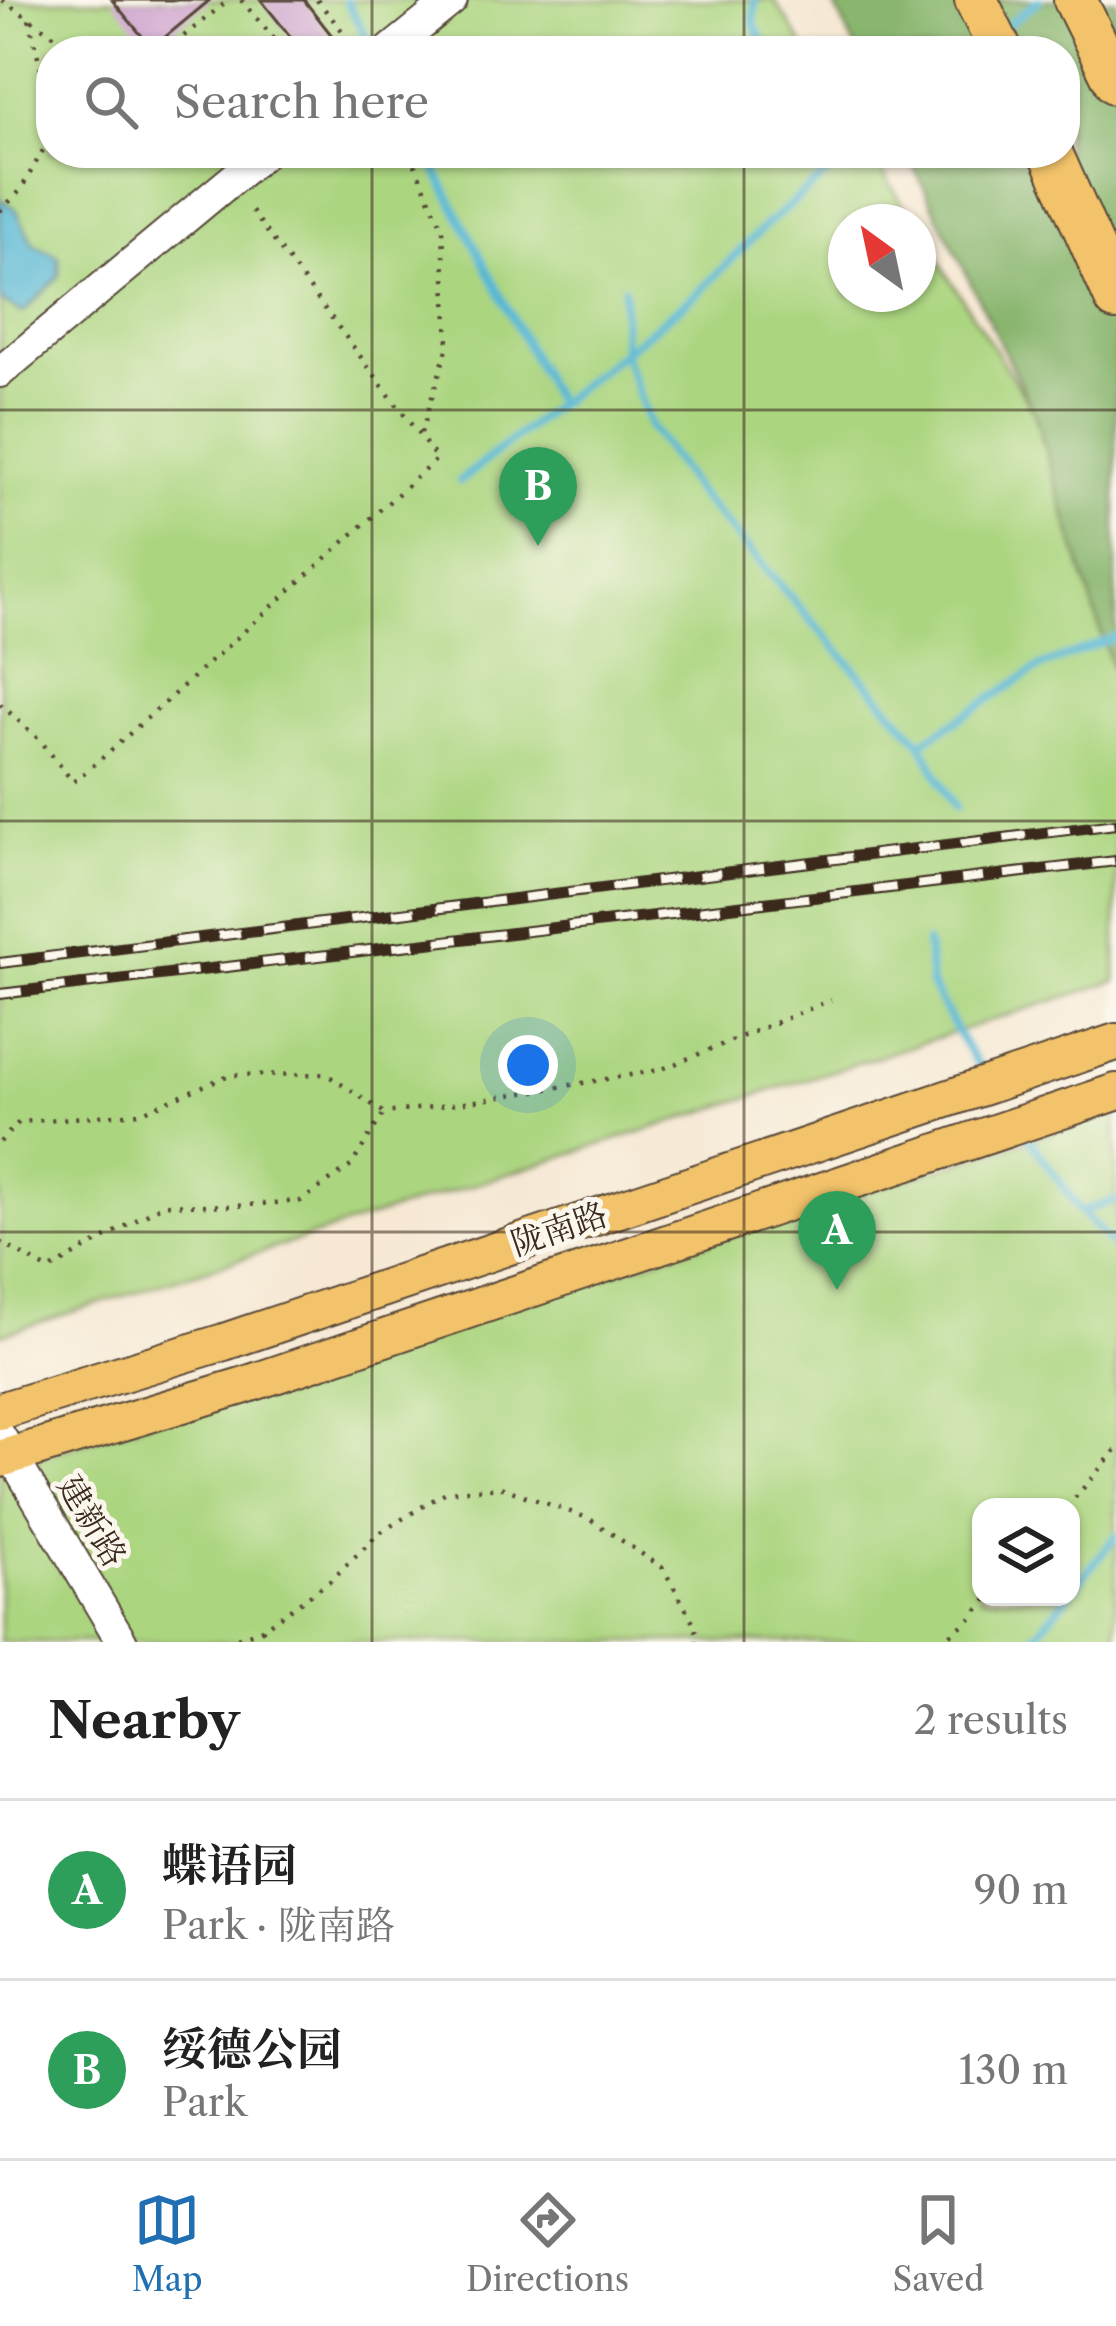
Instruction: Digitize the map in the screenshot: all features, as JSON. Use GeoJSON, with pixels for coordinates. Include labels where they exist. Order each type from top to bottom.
{"type":"FeatureCollection","features":[{"type":"Feature","properties":{"kind":"highway"},"geometry":{"type":"LineString","coordinates":[[976,0],[994,36]]}},
{"type":"Feature","properties":{"kind":"highway"},"geometry":{"type":"LineString","coordinates":[[1075,0],[1116,83]]}},
{"type":"Feature","properties":{"kind":"highway"},"geometry":{"type":"LineString","coordinates":[[1058,168],[1116,299]]}},
{"type":"Feature","properties":{"kind":"main road","name":"陇南路"},"geometry":{"type":"LineString","coordinates":[[0,1411],[247,1335],[1116,1042]]}},
{"type":"Feature","properties":{"kind":"main road","name":"陇南路"},"geometry":{"type":"LineString","coordinates":[[3,1447],[242,1386],[1116,1092]]}},
{"type":"Feature","properties":{"kind":"street"},"geometry":{"type":"LineString","coordinates":[[409,36],[452,0]]}},
{"type":"Feature","properties":{"kind":"street"},"geometry":{"type":"LineString","coordinates":[[0,372],[246,168]]}},
{"type":"Feature","properties":{"kind":"street","name":"建新路"},"geometry":{"type":"LineString","coordinates":[[3,1447],[122,1642]]}},
{"type":"Feature","properties":{"kind":"path"},"geometry":{"type":"LineString","coordinates":[[2,0],[54,36]]}},
{"type":"Feature","properties":{"kind":"path"},"geometry":{"type":"LineString","coordinates":[[184,36],[230,0]]}},
{"type":"Feature","properties":{"kind":"path"},"geometry":{"type":"LineString","coordinates":[[241,0],[272,36]]}},
{"type":"Feature","properties":{"kind":"path"},"geometry":{"type":"LineString","coordinates":[[317,0],[344,33],[340,36]]}},
{"type":"Feature","properties":{"kind":"path"},"geometry":{"type":"LineString","coordinates":[[193,14],[201,22]]}},
{"type":"Feature","properties":{"kind":"path"},"geometry":{"type":"LineString","coordinates":[[29,19],[36,48]]}},
{"type":"Feature","properties":{"kind":"path"},"geometry":{"type":"LineString","coordinates":[[0,212],[20,191],[36,163]]}},
{"type":"Feature","properties":{"kind":"path"},"geometry":{"type":"LineString","coordinates":[[416,168],[443,230],[448,346],[420,436]]}},
{"type":"Feature","properties":{"kind":"path"},"geometry":{"type":"LineString","coordinates":[[0,704],[40,740],[73,782],[436,459],[230,182]]}},
{"type":"Feature","properties":{"kind":"path"},"geometry":{"type":"LineString","coordinates":[[0,1142],[19,1122],[140,1113],[229,1075],[326,1074],[385,1113],[660,1070],[831,1000]]}},
{"type":"Feature","properties":{"kind":"path"},"geometry":{"type":"LineString","coordinates":[[0,1242],[49,1270],[164,1204],[301,1201],[351,1166],[385,1113]]}},
{"type":"Feature","properties":{"kind":"path"},"geometry":{"type":"LineString","coordinates":[[1074,1498],[1116,1450]]}},
{"type":"Feature","properties":{"kind":"path"},"geometry":{"type":"LineString","coordinates":[[226,1642],[262,1629],[330,1581],[378,1534],[446,1492],[500,1487],[588,1518],[663,1568],[696,1627],[696,1642]]}},
{"type":"Feature","properties":{"kind":"path"},"geometry":{"type":"LineString","coordinates":[[941,1642],[981,1606]]}},
{"type":"Feature","properties":{"kind":"path"},"geometry":{"type":"LineString","coordinates":[[262,1629],[271,1642]]}},
{"type":"Feature","properties":{"kind":"green space"},"geometry":{"type":"Polygon","coordinates":[[[0,0],[774,0],[797,36],[36,36],[36,168],[880,168],[903,204],[828,204],[828,312],[936,312],[936,257],[1034,412],[1116,681],[1116,981],[0,1335],[0,0]]]}},
{"type":"Feature","properties":{"kind":"green space"},"geometry":{"type":"Polygon","coordinates":[[[832,0],[1116,0],[1116,681],[1034,412],[914,168],[1080,168],[1080,36],[850,36],[832,0]]]}},
{"type":"Feature","properties":{"kind":"green space"},"geometry":{"type":"Polygon","coordinates":[[[1116,1112],[1116,1642],[0,1642],[0,1469],[1116,1112]]]}},
{"type":"Feature","properties":{"kind":"water"},"geometry":{"type":"Polygon","coordinates":[[[0,199],[16,209],[33,244],[59,257],[59,276],[23,313],[0,300],[0,199]]]}},
{"type":"Feature","properties":{"kind":"building"},"geometry":{"type":"Polygon","coordinates":[[[112,0],[210,0],[166,36],[142,36],[112,0]]]}},
{"type":"Feature","properties":{"kind":"building"},"geometry":{"type":"Polygon","coordinates":[[[261,0],[304,0],[332,36],[290,36],[261,0]]]}},
{"type":"Feature","properties":{"kind":"waterway"},"geometry":{"type":"LineString","coordinates":[[346,0],[366,36]]}},
{"type":"Feature","properties":{"kind":"waterway"},"geometry":{"type":"LineString","coordinates":[[755,0],[754,24],[760,36]]}},
{"type":"Feature","properties":{"kind":"waterway"},"geometry":{"type":"LineString","coordinates":[[1005,27],[1039,0]]}},
{"type":"Feature","properties":{"kind":"waterway"},"geometry":{"type":"LineString","coordinates":[[435,168],[557,404]]}},
{"type":"Feature","properties":{"kind":"waterway"},"geometry":{"type":"LineString","coordinates":[[460,481],[699,292],[766,225],[834,168]]}},
{"type":"Feature","properties":{"kind":"waterway"},"geometry":{"type":"LineString","coordinates":[[624,288],[623,351],[650,426],[696,491],[921,743],[955,808]]}},
{"type":"Feature","properties":{"kind":"waterway"},"geometry":{"type":"LineString","coordinates":[[921,743],[1040,667],[1116,637]]}},
{"type":"Feature","properties":{"kind":"waterway"},"geometry":{"type":"LineString","coordinates":[[927,943],[931,985],[986,1075]]}},
{"type":"Feature","properties":{"kind":"waterway"},"geometry":{"type":"LineString","coordinates":[[1025,1132],[1081,1212],[1116,1249]]}},
{"type":"Feature","properties":{"kind":"waterway"},"geometry":{"type":"LineString","coordinates":[[1081,1212],[1116,1200]]}},
{"type":"Feature","properties":{"kind":"waterway"},"geometry":{"type":"LineString","coordinates":[[1080,1581],[1116,1536]]}},
{"type":"Feature","properties":{"kind":"waterway"},"geometry":{"type":"LineString","coordinates":[[1030,1642],[1060,1606]]}},
{"type":"Feature","properties":{"kind":"railway"},"geometry":{"type":"LineString","coordinates":[[0,963],[1116,824]]}},
{"type":"Feature","properties":{"kind":"railway"},"geometry":{"type":"LineString","coordinates":[[0,994],[1116,861]]}},
{"type":"Feature","properties":{"kind":"place","name":"绥德公园"},"geometry":{"type":"Point","coordinates":[538,546]}},
{"type":"Feature","properties":{"kind":"place","name":"蝶语园"},"geometry":{"type":"Point","coordinates":[837,1290]}}]}
